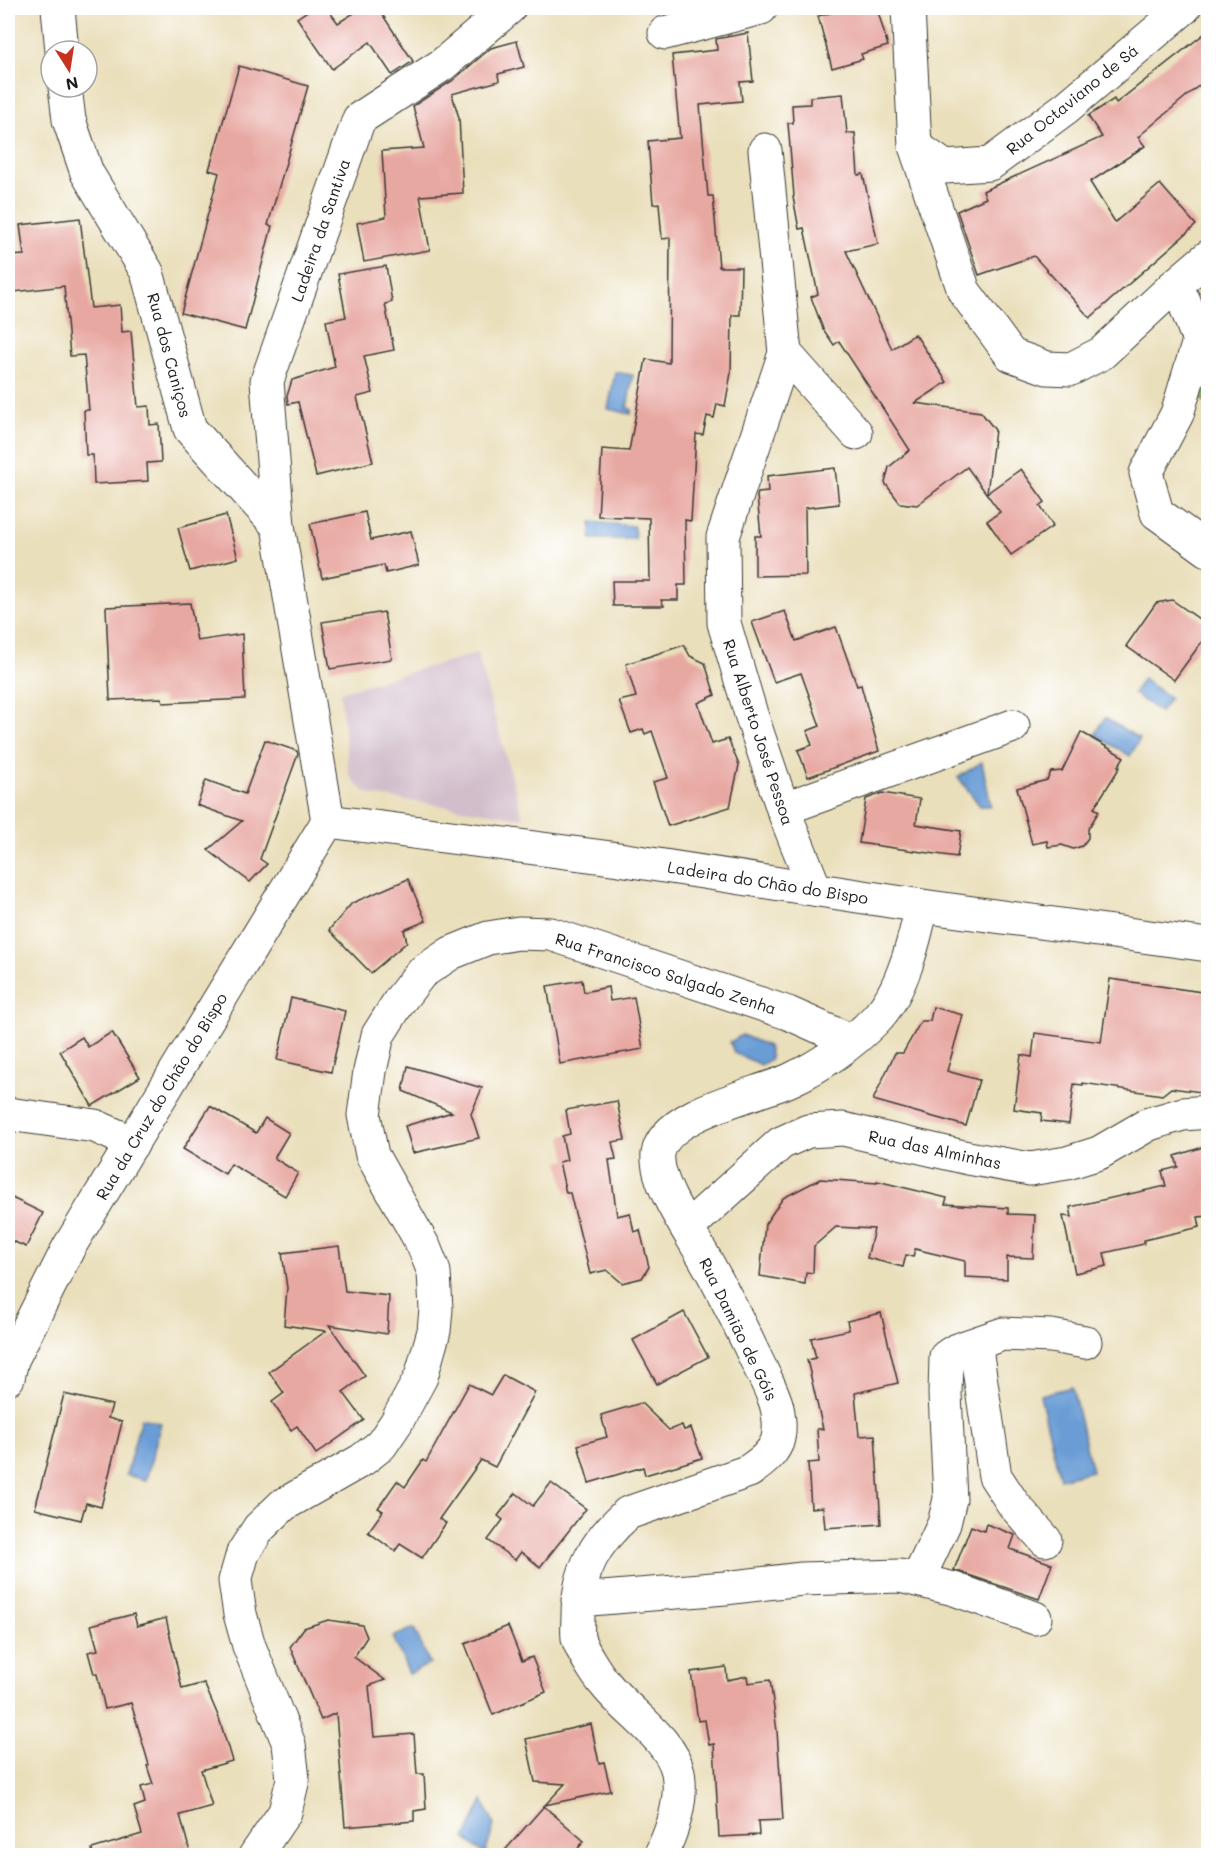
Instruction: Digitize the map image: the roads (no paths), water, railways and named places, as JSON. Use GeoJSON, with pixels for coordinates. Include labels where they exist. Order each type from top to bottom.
{"type":"FeatureCollection","features":[{"type":"Feature","properties":{"kind":"street"},"geometry":{"type":"LineString","coordinates":[[58,8],[61,39]]}},
{"type":"Feature","properties":{"kind":"street","name":"Ladeira da Santiva"},"geometry":{"type":"LineString","coordinates":[[278,526],[267,381],[359,119],[442,65],[508,8]]}},
{"type":"Feature","properties":{"kind":"street"},"geometry":{"type":"LineString","coordinates":[[665,33],[761,8]]}},
{"type":"Feature","properties":{"kind":"street"},"geometry":{"type":"LineString","coordinates":[[908,8],[915,146],[964,291],[1011,355],[1047,368],[1071,369],[1102,353],[1209,257]]}},
{"type":"Feature","properties":{"kind":"street","name":"Rua Octaviano de Sá"},"geometry":{"type":"LineString","coordinates":[[915,146],[945,167],[990,164],[1067,107],[1184,8]]}},
{"type":"Feature","properties":{"kind":"street","name":"Rua dos Caniços"},"geometry":{"type":"LineString","coordinates":[[66,99],[69,120],[87,173],[147,272],[190,429],[278,526]]}},
{"type":"Feature","properties":{"kind":"street","name":"Rua Alberto José Pessoa"},"geometry":{"type":"LineString","coordinates":[[765,150],[785,353],[723,537],[724,622],[751,714],[783,809],[815,889]]}},
{"type":"Feature","properties":{"kind":"street"},"geometry":{"type":"LineString","coordinates":[[1174,286],[1184,301],[1199,341],[1177,414],[1146,472],[1157,513],[1209,550]]}},
{"type":"Feature","properties":{"kind":"street"},"geometry":{"type":"LineString","coordinates":[[785,353],[856,433]]}},
{"type":"Feature","properties":{"kind":"street"},"geometry":{"type":"LineString","coordinates":[[278,526],[328,821]]}},
{"type":"Feature","properties":{"kind":"street"},"geometry":{"type":"LineString","coordinates":[[783,809],[1013,726]]}},
{"type":"Feature","properties":{"kind":"street","name":"Ladeira do Chão do Bispo"},"geometry":{"type":"LineString","coordinates":[[328,821],[596,856],[922,906],[1209,945]]}},
{"type":"Feature","properties":{"kind":"street","name":"Rua da Cruz do Chão do Bispo"},"geometry":{"type":"LineString","coordinates":[[8,1378],[12,1360],[69,1247],[328,821]]}},
{"type":"Feature","properties":{"kind":"street","name":"Rua Damião de Góis"},"geometry":{"type":"LineString","coordinates":[[660,1856],[672,1832],[679,1802],[678,1771],[664,1745],[606,1686],[578,1638],[578,1600],[582,1578],[592,1552],[613,1526],[628,1513],[749,1472],[766,1459],[777,1442],[779,1423],[775,1399],[734,1313],[672,1202],[658,1166],[658,1152],[663,1140],[678,1125],[704,1111],[792,1080],[851,1041],[878,1017],[895,990],[912,951],[922,906]]}},
{"type":"Feature","properties":{"kind":"street","name":"Rua Francisco Salgado Zenha"},"geometry":{"type":"LineString","coordinates":[[255,1856],[285,1812],[293,1779],[289,1744],[249,1646],[240,1614],[235,1581],[243,1552],[259,1528],[283,1505],[362,1460],[381,1445],[421,1377],[434,1331],[436,1310],[434,1272],[424,1247],[372,1155],[364,1115],[378,1035],[400,1000],[421,973],[452,953],[488,938],[519,933],[551,934],[788,1013],[851,1041]]}},
{"type":"Feature","properties":{"kind":"street","name":"Rua das Alminhas"},"geometry":{"type":"LineString","coordinates":[[687,1228],[781,1143],[808,1131],[843,1129],[968,1158],[1030,1169],[1067,1163],[1099,1153],[1149,1124],[1183,1114],[1209,1112]]}},
{"type":"Feature","properties":{"kind":"street"},"geometry":{"type":"LineString","coordinates":[[8,1114],[95,1126],[133,1143]]}},
{"type":"Feature","properties":{"kind":"street"},"geometry":{"type":"LineString","coordinates":[[918,1579],[944,1524],[951,1499],[945,1394],[946,1357],[953,1351],[1003,1334],[1050,1336],[1085,1342]]}},
{"type":"Feature","properties":{"kind":"street"},"geometry":{"type":"LineString","coordinates":[[965,1347],[976,1349],[995,1476],[1014,1505],[1045,1540]]}},
{"type":"Feature","properties":{"kind":"street"},"geometry":{"type":"LineString","coordinates":[[578,1600],[802,1579],[877,1575],[918,1579],[1035,1618]]}},
{"type":"Feature","properties":{"kind":"water"},"geometry":{"type":"Polygon","coordinates":[[[615,372],[633,375],[627,408],[632,409],[631,414],[608,409],[615,372]]]}},
{"type":"Feature","properties":{"kind":"water"},"geometry":{"type":"Polygon","coordinates":[[[591,522],[634,526],[635,539],[591,539],[591,522]]]}},
{"type":"Feature","properties":{"kind":"water"},"geometry":{"type":"Polygon","coordinates":[[[1143,679],[1170,698],[1160,712],[1133,693],[1143,679]]]}},
{"type":"Feature","properties":{"kind":"water"},"geometry":{"type":"Polygon","coordinates":[[[1105,718],[1140,739],[1130,756],[1095,735],[1105,718]]]}},
{"type":"Feature","properties":{"kind":"water"},"geometry":{"type":"Polygon","coordinates":[[[982,762],[991,806],[980,806],[958,777],[982,762]]]}},
{"type":"Feature","properties":{"kind":"water"},"geometry":{"type":"Polygon","coordinates":[[[742,1035],[768,1046],[771,1059],[761,1065],[734,1053],[730,1042],[742,1035]]]}},
{"type":"Feature","properties":{"kind":"water"},"geometry":{"type":"Polygon","coordinates":[[[1072,1387],[1092,1471],[1060,1479],[1040,1395],[1072,1387]]]}},
{"type":"Feature","properties":{"kind":"water"},"geometry":{"type":"Polygon","coordinates":[[[141,1418],[161,1423],[146,1480],[126,1475],[141,1418]]]}},
{"type":"Feature","properties":{"kind":"water"},"geometry":{"type":"Polygon","coordinates":[[[414,1628],[430,1664],[409,1674],[393,1637],[414,1628]]]}},
{"type":"Feature","properties":{"kind":"water"},"geometry":{"type":"Polygon","coordinates":[[[483,1800],[494,1825],[485,1855],[465,1838],[483,1800]]]}}]}
